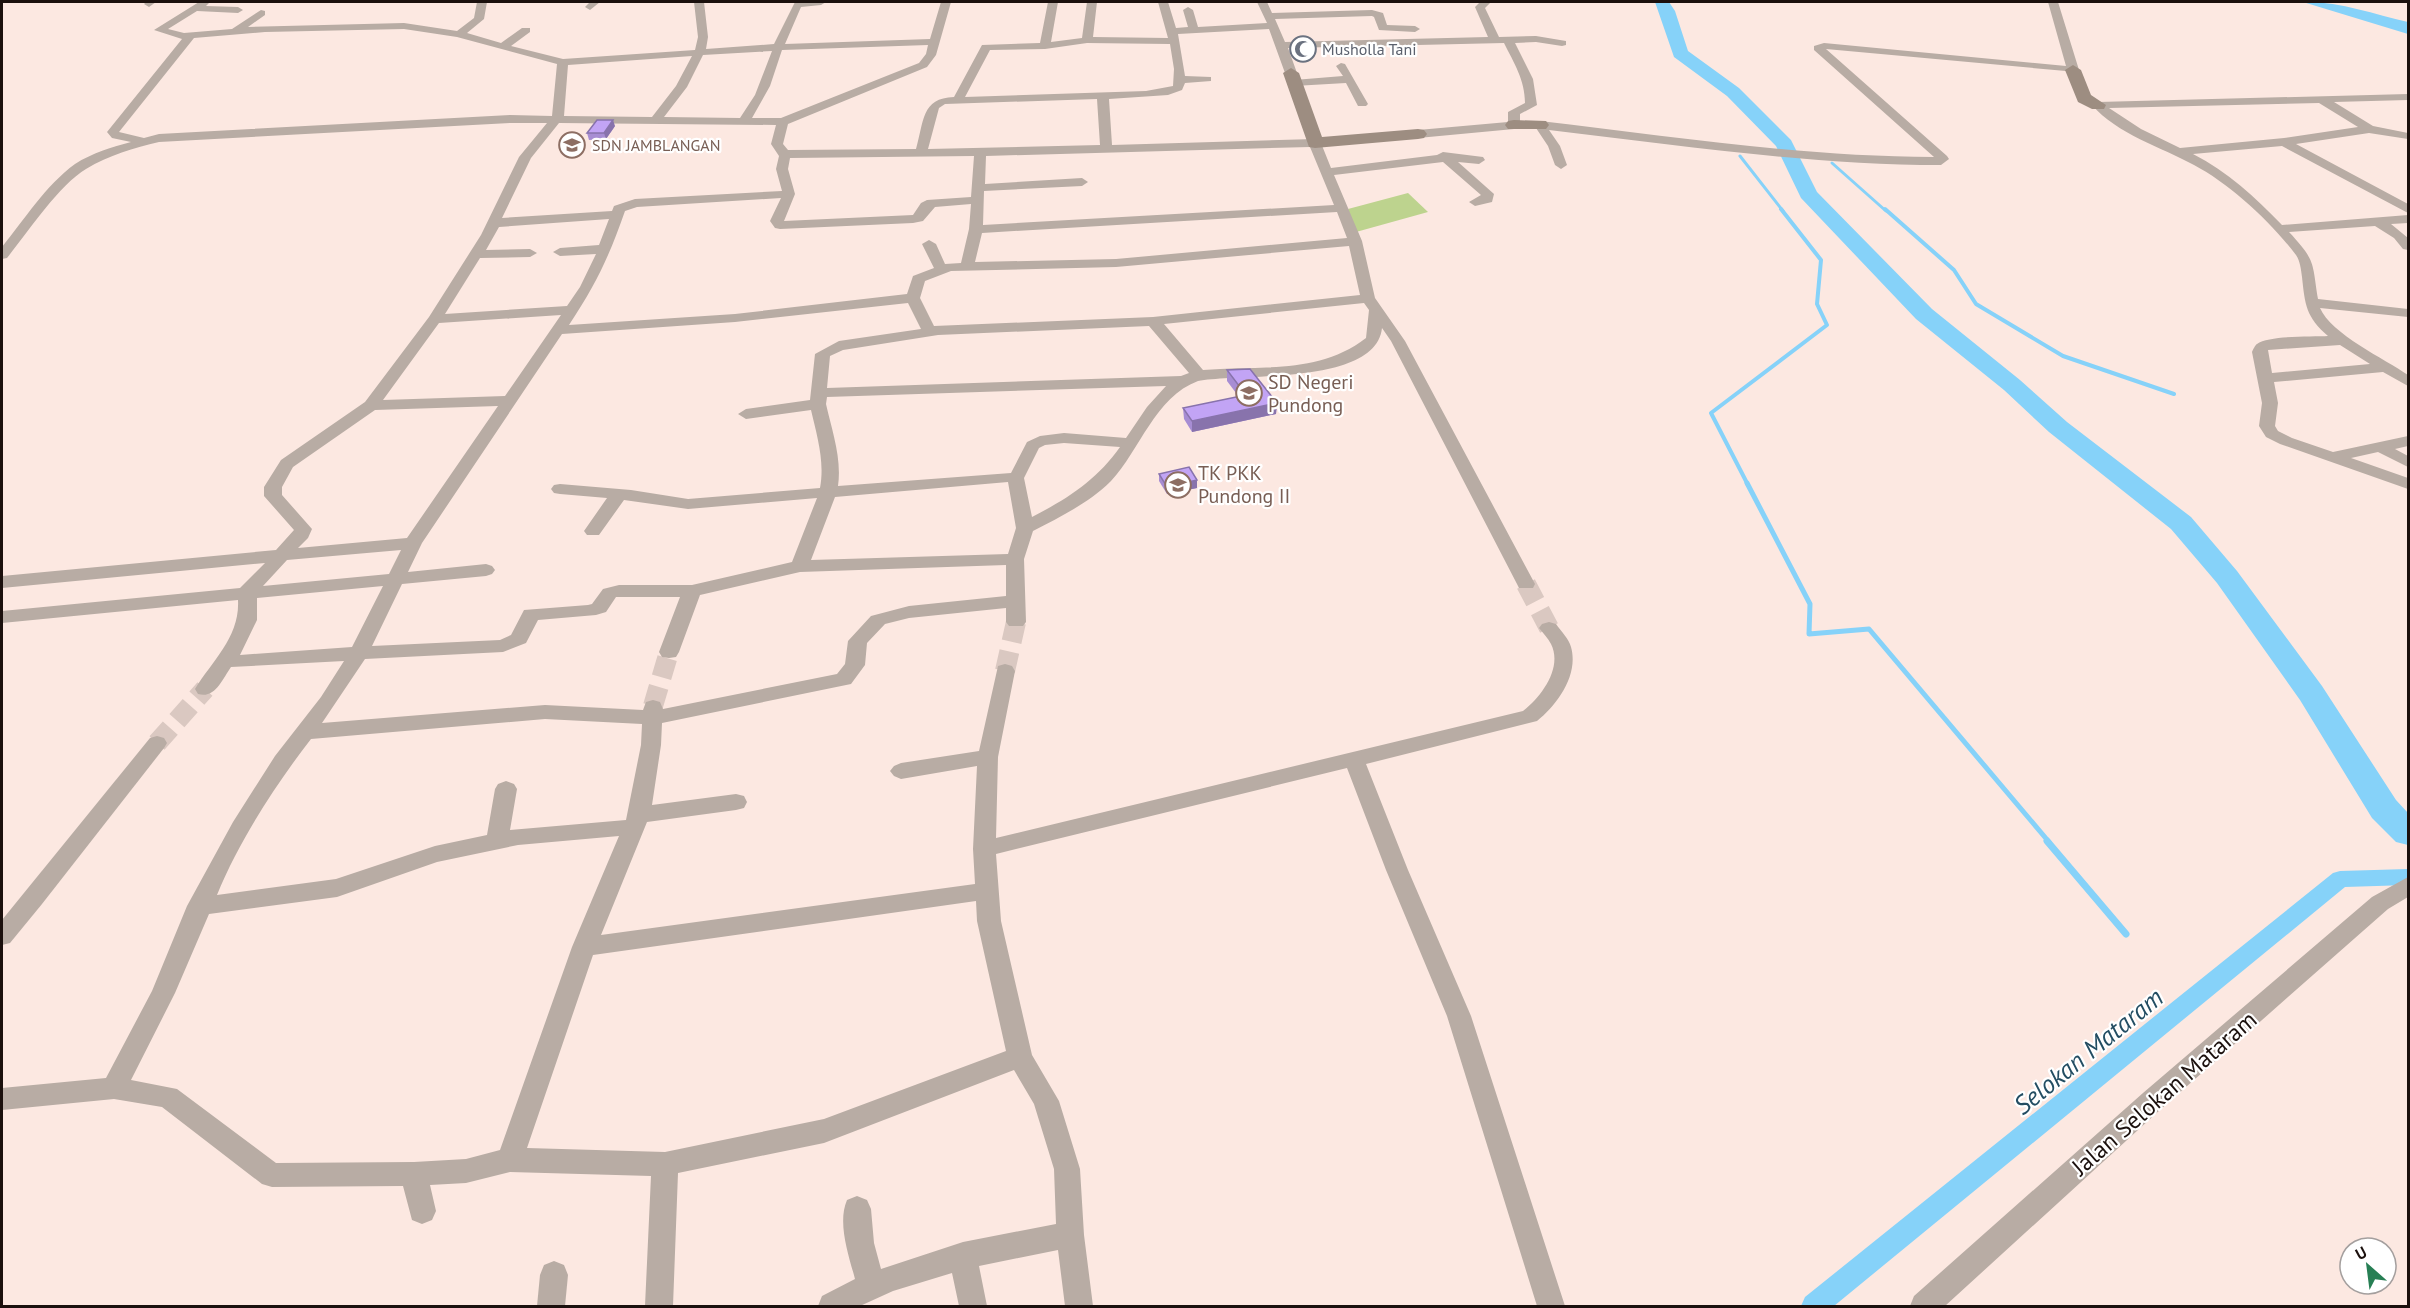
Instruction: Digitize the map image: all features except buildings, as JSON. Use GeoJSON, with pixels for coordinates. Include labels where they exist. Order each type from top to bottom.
{"type":"FeatureCollection","features":[{"type":"Feature","properties":{"kind":"street"},"geometry":{"type":"LineString","coordinates":[[205,2],[158,31],[186,36],[236,31],[379,25],[413,26],[459,34],[563,62],[778,47],[934,42]]}},
{"type":"Feature","properties":{"kind":"street"},"geometry":{"type":"LineString","coordinates":[[459,34],[478,19],[482,2]]}},
{"type":"Feature","properties":{"kind":"street"},"geometry":{"type":"LineString","coordinates":[[657,119],[681,87],[704,40],[698,19],[699,2]]}},
{"type":"Feature","properties":{"kind":"street"},"geometry":{"type":"LineString","coordinates":[[744,121],[753,110],[769,79],[778,47],[797,4],[821,2]]}},
{"type":"Feature","properties":{"kind":"street"},"geometry":{"type":"LineString","coordinates":[[2,255],[59,186],[80,167],[101,154],[144,141],[171,136],[558,117],[783,122],[916,69],[929,60],[946,2]]}},
{"type":"Feature","properties":{"kind":"street"},"geometry":{"type":"LineString","coordinates":[[1045,46],[1053,2]]}},
{"type":"Feature","properties":{"kind":"street"},"geometry":{"type":"LineString","coordinates":[[1088,40],[1092,2]]}},
{"type":"Feature","properties":{"kind":"street"},"geometry":{"type":"LineString","coordinates":[[921,152],[935,103],[958,100],[1168,92],[1178,88],[1180,80],[1174,36],[1163,2]]}},
{"type":"Feature","properties":{"kind":"street"},"geometry":{"type":"LineString","coordinates":[[746,414],[819,398],[1183,381],[1199,375],[1293,371],[1332,362],[1362,350],[1374,340],[1372,304],[1355,241],[1315,143],[1282,45],[1263,2]]}},
{"type":"Feature","properties":{"kind":"street"},"geometry":{"type":"LineString","coordinates":[[1486,2],[1480,7],[1484,27],[1496,40]]}},
{"type":"Feature","properties":{"kind":"street"},"geometry":{"type":"LineString","coordinates":[[2053,2],[2084,98],[2098,105],[2110,116],[2180,152],[2222,177],[2279,229],[2303,255],[2308,264],[2308,277],[2317,317],[2343,340],[2409,381]]}},
{"type":"Feature","properties":{"kind":"street"},"geometry":{"type":"LineString","coordinates":[[194,8],[238,10]]}},
{"type":"Feature","properties":{"kind":"street"},"geometry":{"type":"LineString","coordinates":[[958,100],[986,47],[1045,46],[1088,40],[1174,36],[1194,30],[1370,9],[1392,12]]}},
{"type":"Feature","properties":{"kind":"street"},"geometry":{"type":"LineString","coordinates":[[1370,9],[1379,15],[1383,28],[1424,29]]}},
{"type":"Feature","properties":{"kind":"street"},"geometry":{"type":"LineString","coordinates":[[1370,9],[1380,42]]}},
{"type":"Feature","properties":{"kind":"street"},"geometry":{"type":"LineString","coordinates":[[1188,10],[1194,30]]}},
{"type":"Feature","properties":{"kind":"street"},"geometry":{"type":"LineString","coordinates":[[236,31],[261,13]]}},
{"type":"Feature","properties":{"kind":"street"},"geometry":{"type":"LineString","coordinates":[[1527,28],[1536,39]]}},
{"type":"Feature","properties":{"kind":"street"},"geometry":{"type":"LineString","coordinates":[[503,47],[526,30]]}},
{"type":"Feature","properties":{"kind":"street"},"geometry":{"type":"LineString","coordinates":[[144,141],[116,135],[113,132],[188,41],[189,37],[186,36]]}},
{"type":"Feature","properties":{"kind":"street"},"geometry":{"type":"LineString","coordinates":[[1282,45],[1536,39],[1562,43]]}},
{"type":"Feature","properties":{"kind":"street"},"geometry":{"type":"LineString","coordinates":[[1508,40],[1524,70],[1531,90],[1531,105],[1514,112],[1514,125]]}},
{"type":"Feature","properties":{"kind":"street"},"geometry":{"type":"LineString","coordinates":[[1328,172],[1514,125],[1540,125],[1809,156],[1936,162],[1943,159],[1818,48],[2073,69]]}},
{"type":"Feature","properties":{"kind":"street"},"geometry":{"type":"LineString","coordinates":[[247,592],[285,554],[303,531],[273,496],[273,487],[287,464],[371,405],[435,319],[494,222],[525,157],[558,117],[563,62]]}},
{"type":"Feature","properties":{"kind":"street"},"geometry":{"type":"LineString","coordinates":[[1341,66],[1362,104]]}},
{"type":"Feature","properties":{"kind":"street"},"geometry":{"type":"LineString","coordinates":[[1180,80],[1207,78]]}},
{"type":"Feature","properties":{"kind":"street"},"geometry":{"type":"LineString","coordinates":[[1292,78],[1350,80]]}},
{"type":"Feature","properties":{"kind":"street"},"geometry":{"type":"LineString","coordinates":[[1103,96],[1107,148]]}},
{"type":"Feature","properties":{"kind":"street"},"geometry":{"type":"LineString","coordinates":[[2098,105],[2409,97]]}},
{"type":"Feature","properties":{"kind":"street"},"geometry":{"type":"LineString","coordinates":[[2321,99],[2369,129]]}},
{"type":"Feature","properties":{"kind":"street"},"geometry":{"type":"LineString","coordinates":[[783,122],[777,144],[781,152],[786,154],[980,152],[1315,143],[1432,146],[1479,160]]}},
{"type":"Feature","properties":{"kind":"street"},"geometry":{"type":"LineString","coordinates":[[1540,125],[1554,146],[1561,165]]}},
{"type":"Feature","properties":{"kind":"street"},"geometry":{"type":"LineString","coordinates":[[2180,152],[2284,142],[2369,129],[2409,136]]}},
{"type":"Feature","properties":{"kind":"street"},"geometry":{"type":"LineString","coordinates":[[1659,140],[1659,153]]}},
{"type":"Feature","properties":{"kind":"street"},"geometry":{"type":"LineString","coordinates":[[2284,142],[2409,209]]}},
{"type":"Feature","properties":{"kind":"street"},"geometry":{"type":"LineString","coordinates":[[1432,146],[1488,194],[1487,199],[1475,202]]}},
{"type":"Feature","properties":{"kind":"street"},"geometry":{"type":"LineString","coordinates":[[967,266],[976,229],[980,152]]}},
{"type":"Feature","properties":{"kind":"street"},"geometry":{"type":"LineString","coordinates":[[786,154],[780,161],[780,167],[789,186],[789,194],[778,217],[777,224],[780,225],[913,219],[918,218],[926,206],[932,203],[978,194],[1082,182]]}},
{"type":"Feature","properties":{"kind":"street"},"geometry":{"type":"LineString","coordinates":[[114,1088],[163,993],[199,906],[241,828],[282,761],[328,702],[359,653],[413,543],[587,287],[618,209],[635,203],[789,194]]}},
{"type":"Feature","properties":{"kind":"street"},"geometry":{"type":"LineString","coordinates":[[976,229],[1341,208]]}},
{"type":"Feature","properties":{"kind":"street"},"geometry":{"type":"LineString","coordinates":[[494,222],[615,215]]}},
{"type":"Feature","properties":{"kind":"street"},"geometry":{"type":"LineString","coordinates":[[2279,229],[2409,219]]}},
{"type":"Feature","properties":{"kind":"street"},"geometry":{"type":"LineString","coordinates":[[2378,221],[2409,246]]}},
{"type":"Feature","properties":{"kind":"street"},"geometry":{"type":"LineString","coordinates":[[933,332],[927,329],[913,298],[918,279],[941,269],[967,266],[1116,262],[1355,241]]}},
{"type":"Feature","properties":{"kind":"street"},"geometry":{"type":"LineString","coordinates":[[929,244],[941,269]]}},
{"type":"Feature","properties":{"kind":"street"},"geometry":{"type":"LineString","coordinates":[[560,252],[604,249]]}},
{"type":"Feature","properties":{"kind":"street"},"geometry":{"type":"LineString","coordinates":[[476,254],[530,253]]}},
{"type":"Feature","properties":{"kind":"street"},"geometry":{"type":"LineString","coordinates":[[559,330],[735,318],[913,298]]}},
{"type":"Feature","properties":{"kind":"street"},"geometry":{"type":"LineString","coordinates":[[2313,303],[2409,313]]}},
{"type":"Feature","properties":{"kind":"street"},"geometry":{"type":"LineString","coordinates":[[800,566],[828,493],[831,474],[819,398],[822,360],[828,350],[933,332],[1153,321],[1372,304]]}},
{"type":"Feature","properties":{"kind":"street"},"geometry":{"type":"LineString","coordinates":[[1372,304],[1398,341],[1526,584]]}},
{"type":"Feature","properties":{"kind":"street"},"geometry":{"type":"LineString","coordinates":[[435,319],[571,310]]}},
{"type":"Feature","properties":{"kind":"street"},"geometry":{"type":"LineString","coordinates":[[1153,321],[1199,375]]}},
{"type":"Feature","properties":{"kind":"street"},"geometry":{"type":"LineString","coordinates":[[2343,340],[2270,344],[2262,347],[2260,352],[2270,403],[2267,426],[2272,434],[2409,484]]}},
{"type":"Feature","properties":{"kind":"street"},"geometry":{"type":"LineString","coordinates":[[2265,378],[2387,367]]}},
{"type":"Feature","properties":{"kind":"street"},"geometry":{"type":"LineString","coordinates":[[1025,528],[1072,505],[1088,494],[1113,469],[1155,408],[1183,381]]}},
{"type":"Feature","properties":{"kind":"street"},"geometry":{"type":"LineString","coordinates":[[371,405],[508,401]]}},
{"type":"Feature","properties":{"kind":"street"},"geometry":{"type":"LineString","coordinates":[[1016,478],[1023,470],[1033,445],[1038,441],[1064,438],[1132,443]]}},
{"type":"Feature","properties":{"kind":"street"},"geometry":{"type":"LineString","coordinates":[[2333,457],[2409,441]]}},
{"type":"Feature","properties":{"kind":"street"},"geometry":{"type":"LineString","coordinates":[[2380,447],[2409,462]]}},
{"type":"Feature","properties":{"kind":"street"},"geometry":{"type":"LineString","coordinates":[[560,489],[619,494],[688,504],[1003,477],[1016,478]]}},
{"type":"Feature","properties":{"kind":"street"},"geometry":{"type":"LineString","coordinates":[[1016,478],[1025,528],[1015,559],[1016,622]]}},
{"type":"Feature","properties":{"kind":"street"},"geometry":{"type":"LineString","coordinates":[[593,531],[619,494]]}},
{"type":"Feature","properties":{"kind":"street"},"geometry":{"type":"LineString","coordinates":[[2,582],[413,543]]}},
{"type":"Feature","properties":{"kind":"street"},"geometry":{"type":"LineString","coordinates":[[225,661],[503,646],[519,639],[531,614],[589,611],[599,608],[610,593],[619,591],[692,591],[800,566],[1015,559]]}},
{"type":"Feature","properties":{"kind":"street"},"geometry":{"type":"LineString","coordinates":[[2,617],[486,570]]}},
{"type":"Feature","properties":{"kind":"street"},"geometry":{"type":"LineString","coordinates":[[669,652],[692,591]]}},
{"type":"Feature","properties":{"kind":"street"},"geometry":{"type":"LineString","coordinates":[[205,689],[225,661],[247,621],[249,604],[247,592]]}},
{"type":"Feature","properties":{"kind":"street"},"geometry":{"type":"LineString","coordinates":[[305,732],[545,712],[653,712],[844,679],[855,665],[858,641],[878,620],[909,612],[1016,601]]}},
{"type":"Feature","properties":{"kind":"street"},"geometry":{"type":"LineString","coordinates":[[984,849],[1530,716],[1540,710],[1558,680],[1563,666],[1562,647],[1549,628]]}},
{"type":"Feature","properties":{"kind":"street"},"geometry":{"type":"LineString","coordinates":[[1005,671],[988,757],[984,849],[989,921],[1020,1057],[1046,1101],[1068,1169],[1070,1235],[1079,1306]]}},
{"type":"Feature","properties":{"kind":"street"},"geometry":{"type":"LineString","coordinates":[[510,1160],[584,947],[636,821],[651,745],[653,712]]}},
{"type":"Feature","properties":{"kind":"street"},"geometry":{"type":"LineString","coordinates":[[2,936],[157,743]]}},
{"type":"Feature","properties":{"kind":"street"},"geometry":{"type":"LineString","coordinates":[[901,771],[988,757]]}},
{"type":"Feature","properties":{"kind":"street"},"geometry":{"type":"LineString","coordinates":[[1354,760],[1396,870],[1459,1016],[1551,1306]]}},
{"type":"Feature","properties":{"kind":"street"},"geometry":{"type":"LineString","coordinates":[[497,841],[506,789]]}},
{"type":"Feature","properties":{"kind":"street"},"geometry":{"type":"LineString","coordinates":[[199,906],[337,888],[358,883],[410,862],[497,841],[636,821],[736,802]]}},
{"type":"Feature","properties":{"kind":"street","name":"Jalan Selokan Mataram"},"geometry":{"type":"LineString","coordinates":[[1924,1306],[2152,1101],[2380,903],[2401,890]]}},
{"type":"Feature","properties":{"kind":"street"},"geometry":{"type":"LineString","coordinates":[[584,947],[986,891]]}},
{"type":"Feature","properties":{"kind":"street"},"geometry":{"type":"LineString","coordinates":[[2,1099],[114,1088],[168,1097],[272,1175],[414,1174],[466,1171],[510,1160],[665,1164],[824,1131],[1020,1057]]}},
{"type":"Feature","properties":{"kind":"street"},"geometry":{"type":"LineString","coordinates":[[659,1306],[665,1164]]}},
{"type":"Feature","properties":{"kind":"street"},"geometry":{"type":"LineString","coordinates":[[414,1174],[422,1211]]}},
{"type":"Feature","properties":{"kind":"street"},"geometry":{"type":"LineString","coordinates":[[857,1209],[860,1243],[871,1286]]}},
{"type":"Feature","properties":{"kind":"street"},"geometry":{"type":"LineString","coordinates":[[832,1306],[871,1286],[963,1256],[1070,1235]]}},
{"type":"Feature","properties":{"kind":"street"},"geometry":{"type":"LineString","coordinates":[[963,1256],[972,1306]]}},
{"type":"Feature","properties":{"kind":"street"},"geometry":{"type":"LineString","coordinates":[[551,1306],[554,1275]]}},
{"type":"Feature","properties":{"kind":"green space"},"geometry":{"type":"Polygon","coordinates":[[[1408,193],[1428,212],[1356,232],[1348,209],[1408,193]]]}},
{"type":"Feature","properties":{"kind":"water"},"geometry":{"type":"Polygon","coordinates":[[[2303,2],[2343,6],[2408,22],[2408,34],[2303,2]]]}},
{"type":"Feature","properties":{"kind":"waterway"},"geometry":{"type":"LineString","coordinates":[[1662,2],[1680,53],[1733,92],[1784,144],[1808,194],[1924,314],[2012,385],[2058,427],[2181,523],[2227,577],[2311,693],[2384,809],[2408,833]]}},
{"type":"Feature","properties":{"kind":"waterway"},"geometry":{"type":"LineString","coordinates":[[1740,156],[1783,211]]}},
{"type":"Feature","properties":{"kind":"waterway"},"geometry":{"type":"LineString","coordinates":[[1832,163],[1886,211]]}},
{"type":"Feature","properties":{"kind":"waterway"},"geometry":{"type":"LineString","coordinates":[[1748,485],[1711,413],[1827,325],[1817,304],[1821,260],[1781,209]]}},
{"type":"Feature","properties":{"kind":"waterway"},"geometry":{"type":"LineString","coordinates":[[1885,209],[1954,270],[1976,304],[2063,356],[2174,394]]}},
{"type":"Feature","properties":{"kind":"waterway"},"geometry":{"type":"LineString","coordinates":[[1747,483],[1810,604],[1809,634],[1869,629],[2049,842]]}},
{"type":"Feature","properties":{"kind":"waterway"},"geometry":{"type":"LineString","coordinates":[[2047,841],[2126,934]]}},
{"type":"Feature","properties":{"kind":"waterway","name":"Selokan Mataram"},"geometry":{"type":"LineString","coordinates":[[1814,1306],[2340,879],[2408,877]]}},
{"type":"Feature","properties":{"kind":"tunnel"},"geometry":{"type":"LineString","coordinates":[[1526,584],[1549,628]]}},
{"type":"Feature","properties":{"kind":"tunnel"},"geometry":{"type":"LineString","coordinates":[[1005,671],[1016,622]]}},
{"type":"Feature","properties":{"kind":"tunnel"},"geometry":{"type":"LineString","coordinates":[[653,706],[669,652]]}},
{"type":"Feature","properties":{"kind":"tunnel"},"geometry":{"type":"LineString","coordinates":[[157,743],[205,689]]}},
{"type":"Feature","properties":{"kind":"place","name":"Musholla Tani"},"geometry":{"type":"Point","coordinates":[1303,49]}},
{"type":"Feature","properties":{"kind":"place","name":"SDN JAMBLANGAN"},"geometry":{"type":"Point","coordinates":[572,145]}},
{"type":"Feature","properties":{"kind":"place","name":"SD Negeri Pundong"},"geometry":{"type":"Point","coordinates":[1249,393]}},
{"type":"Feature","properties":{"kind":"place","name":"TK PKK Pundong II"},"geometry":{"type":"Point","coordinates":[1178,485]}}]}
